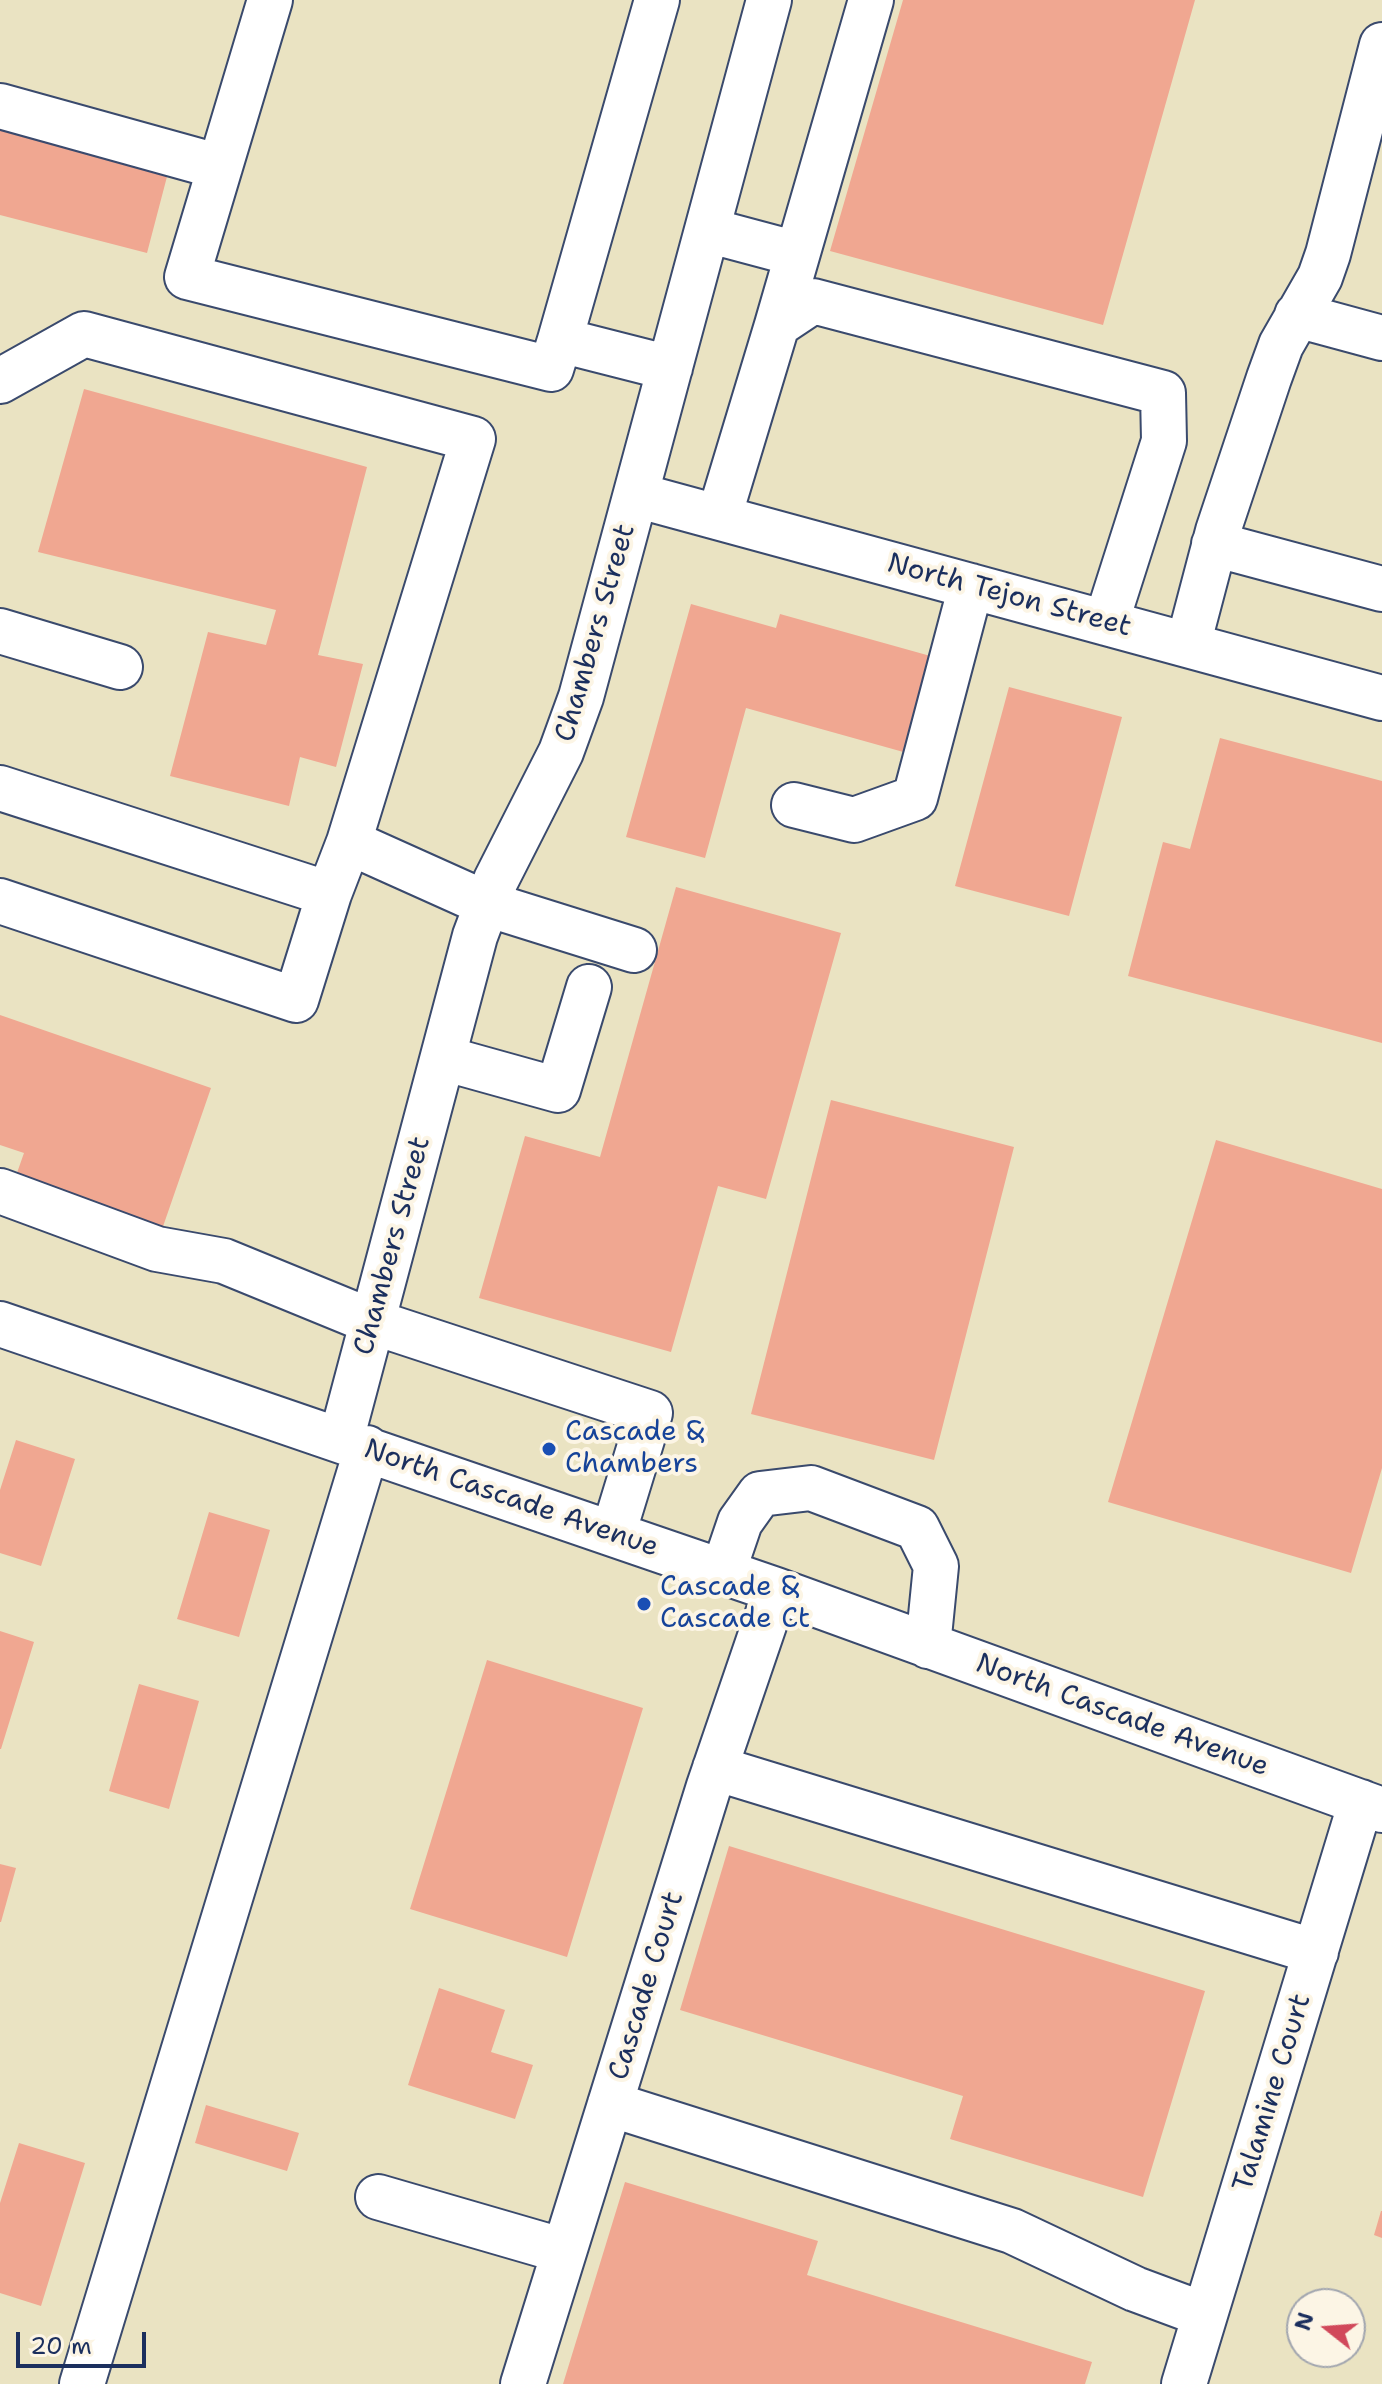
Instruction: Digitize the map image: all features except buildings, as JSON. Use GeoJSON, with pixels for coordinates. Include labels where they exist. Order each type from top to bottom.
{"type":"FeatureCollection","features":[{"type":"Feature","properties":{"kind":"street"},"geometry":{"type":"LineString","coordinates":[[270,0],[187,277],[551,369],[657,0]]}},
{"type":"Feature","properties":{"kind":"street","name":"Chambers Street"},"geometry":{"type":"LineString","coordinates":[[82,2384],[354,1444],[373,1322],[475,936],[487,904],[561,752],[581,697],[769,0]]}},
{"type":"Feature","properties":{"kind":"street"},"geometry":{"type":"LineString","coordinates":[[719,517],[871,0]]}},
{"type":"Feature","properties":{"kind":"street"},"geometry":{"type":"LineString","coordinates":[[1188,645],[1214,544],[1269,378],[1297,315],[1320,277],[1328,254],[1382,45]]}},
{"type":"Feature","properties":{"kind":"street"},"geometry":{"type":"LineString","coordinates":[[0,106],[220,167]]}},
{"type":"Feature","properties":{"kind":"street"},"geometry":{"type":"LineString","coordinates":[[707,230],[797,254]]}},
{"type":"Feature","properties":{"kind":"street"},"geometry":{"type":"LineString","coordinates":[[777,325],[813,301],[1163,393],[1164,441],[1106,623]]}},
{"type":"Feature","properties":{"kind":"street"},"geometry":{"type":"LineString","coordinates":[[1297,315],[1382,338]]}},
{"type":"Feature","properties":{"kind":"street"},"geometry":{"type":"LineString","coordinates":[[0,381],[84,334],[473,439],[349,842],[329,894],[296,1000],[0,901]]}},
{"type":"Feature","properties":{"kind":"street"},"geometry":{"type":"LineString","coordinates":[[560,340],[670,368]]}},
{"type":"Feature","properties":{"kind":"street","name":"North Tejon Street"},"geometry":{"type":"LineString","coordinates":[[636,495],[1382,698]]}},
{"type":"Feature","properties":{"kind":"street"},"geometry":{"type":"LineString","coordinates":[[1214,544],[1382,589]]}},
{"type":"Feature","properties":{"kind":"street"},"geometry":{"type":"LineString","coordinates":[[794,805],[854,820],[915,798],[971,586]]}},
{"type":"Feature","properties":{"kind":"street"},"geometry":{"type":"LineString","coordinates":[[0,631],[120,667]]}},
{"type":"Feature","properties":{"kind":"street"},"geometry":{"type":"LineString","coordinates":[[0,788],[329,894]]}},
{"type":"Feature","properties":{"kind":"street"},"geometry":{"type":"LineString","coordinates":[[349,842],[487,904],[634,950]]}},
{"type":"Feature","properties":{"kind":"street"},"geometry":{"type":"LineString","coordinates":[[443,1058],[558,1090],[589,987]]}},
{"type":"Feature","properties":{"kind":"street"},"geometry":{"type":"LineString","coordinates":[[0,1191],[157,1249],[224,1261],[373,1322],[650,1413],[613,1534]]}},
{"type":"Feature","properties":{"kind":"street","name":"North Cascade Avenue"},"geometry":{"type":"LineString","coordinates":[[0,1324],[776,1590],[1372,1806]]}},
{"type":"Feature","properties":{"kind":"street"},"geometry":{"type":"LineString","coordinates":[[723,1572],[740,1522],[760,1494],[811,1488],[917,1528],[936,1566],[928,1646]]}},
{"type":"Feature","properties":{"kind":"street","name":"Cascade Court"},"geometry":{"type":"LineString","coordinates":[[523,2384],[715,1768],[776,1590]]}},
{"type":"Feature","properties":{"kind":"street"},"geometry":{"type":"LineString","coordinates":[[715,1768],[1316,1952]]}},
{"type":"Feature","properties":{"kind":"street","name":"Talamine Court"},"geometry":{"type":"LineString","coordinates":[[1184,2384],[1316,1952],[1372,1806]]}},
{"type":"Feature","properties":{"kind":"street"},"geometry":{"type":"LineString","coordinates":[[610,2104],[1012,2231],[1135,2289],[1205,2315]]}},
{"type":"Feature","properties":{"kind":"street"},"geometry":{"type":"LineString","coordinates":[[378,2197],[564,2251]]}},
{"type":"Feature","properties":{"kind":"place","name":"Cascade & Chambers"},"geometry":{"type":"Point","coordinates":[549,1449]}},
{"type":"Feature","properties":{"kind":"place","name":"Cascade & Cascade Ct"},"geometry":{"type":"Point","coordinates":[644,1604]}}]}
